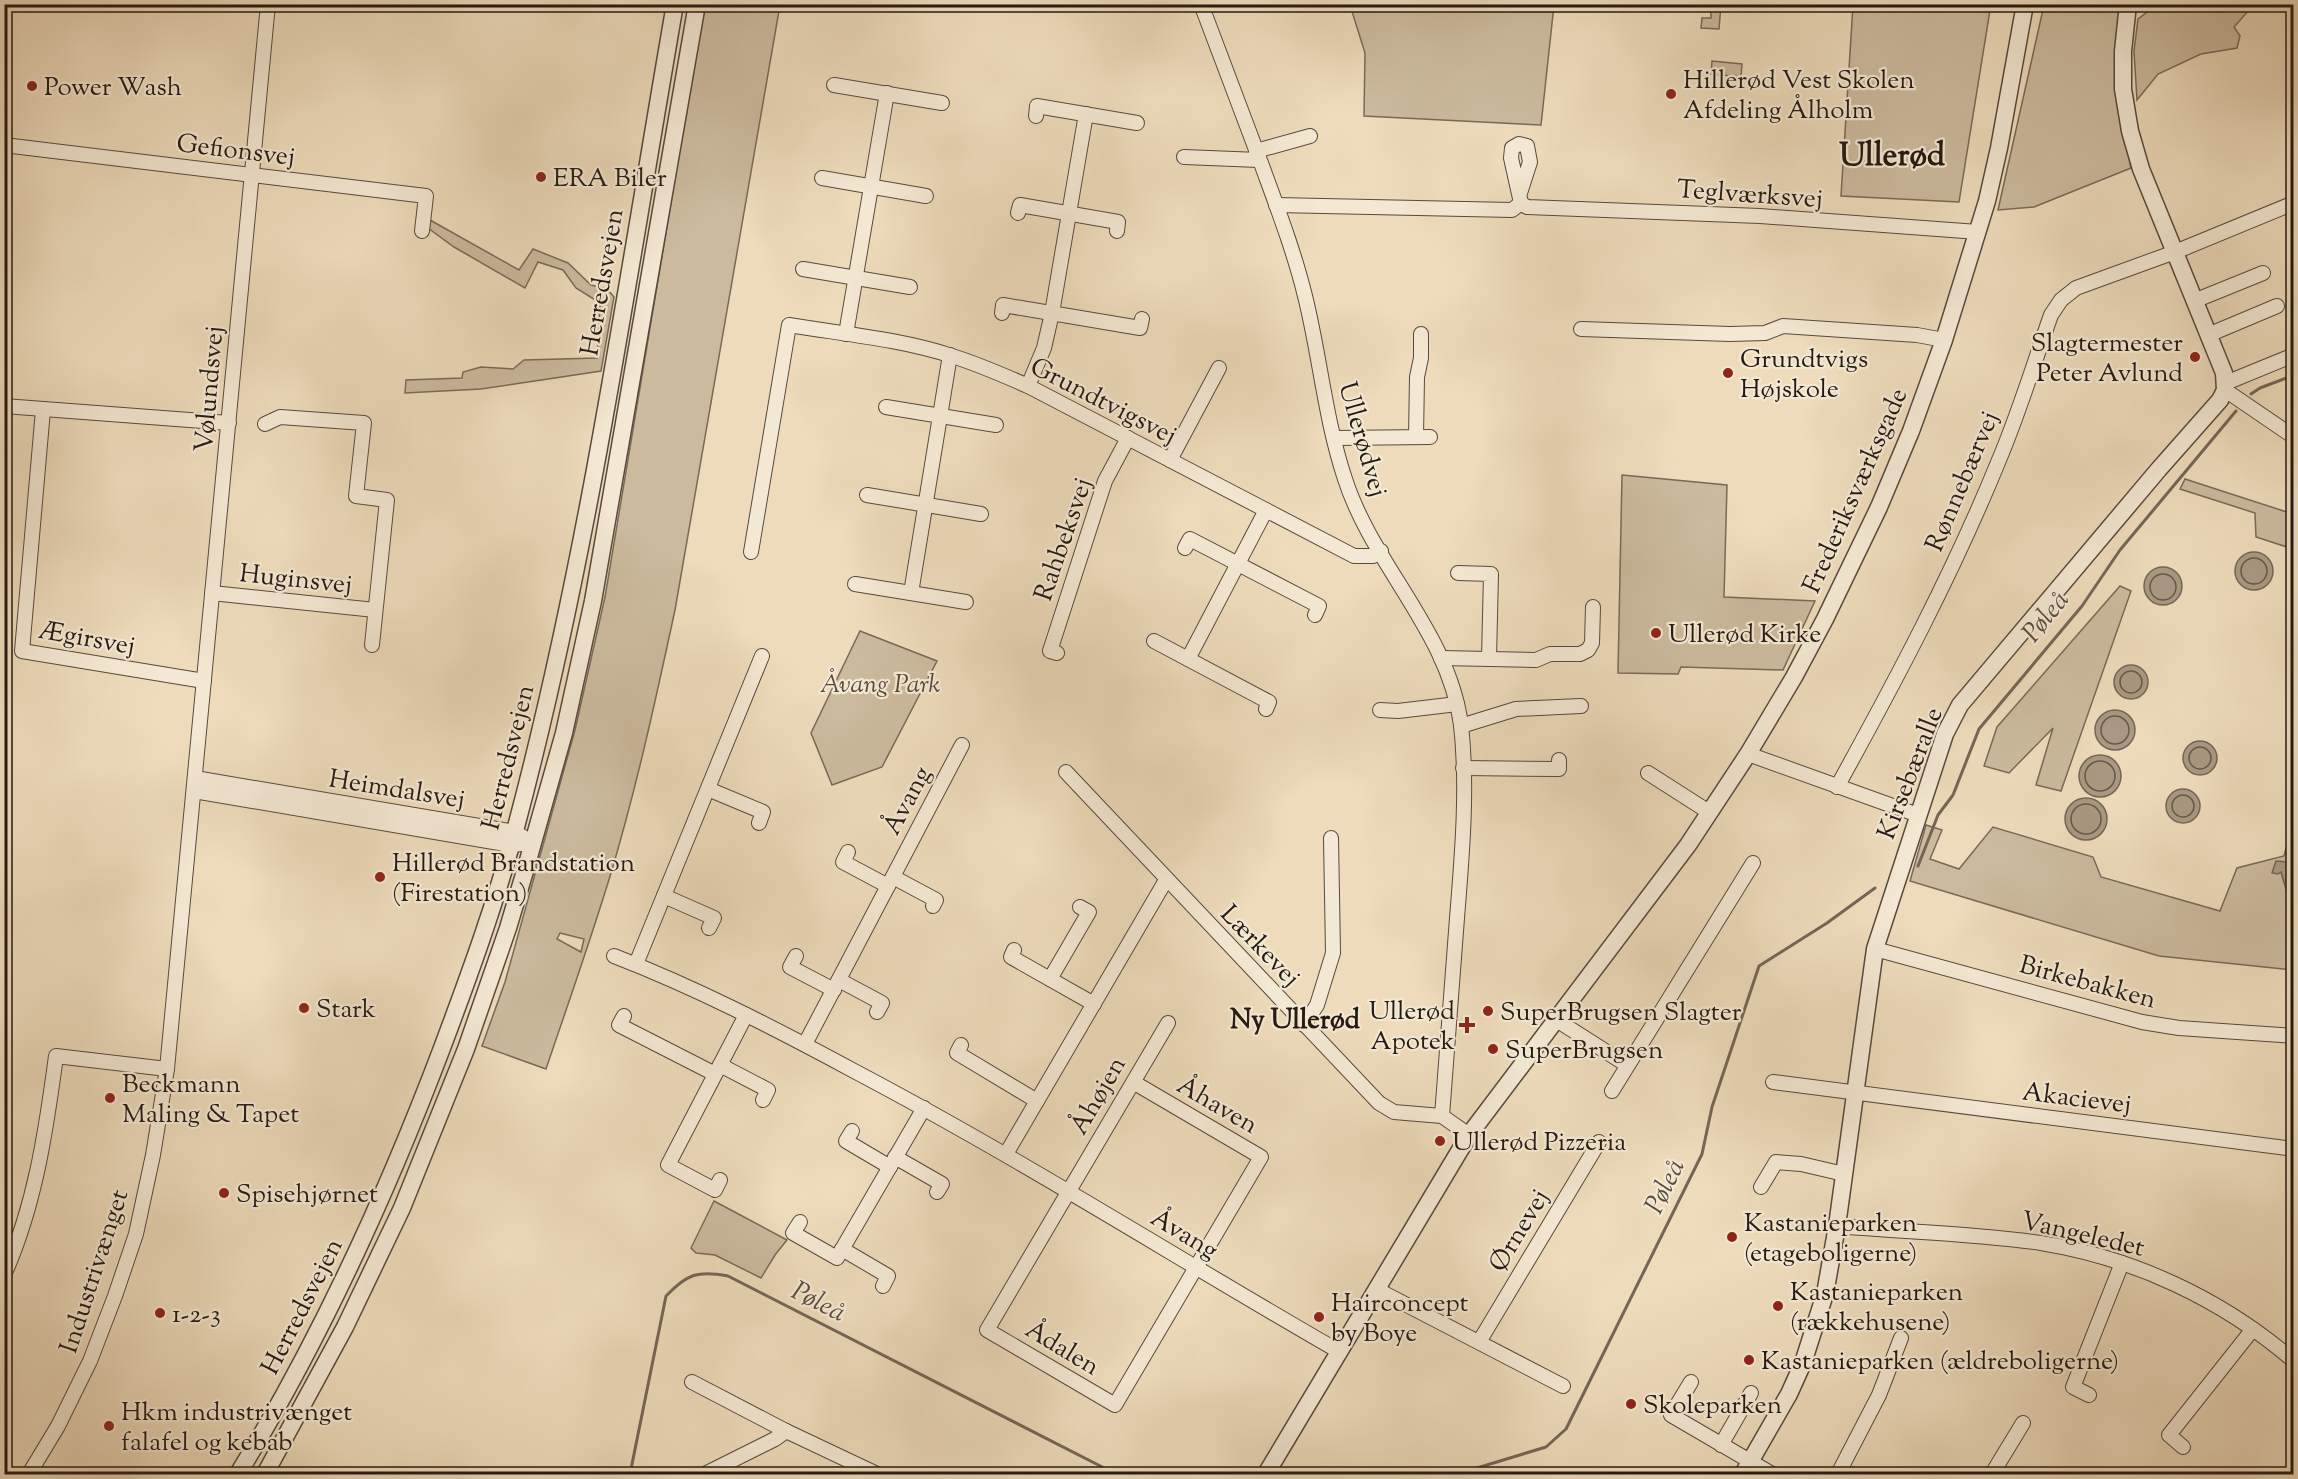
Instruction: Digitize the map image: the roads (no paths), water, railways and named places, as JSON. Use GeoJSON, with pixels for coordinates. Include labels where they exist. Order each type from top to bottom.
{"type":"FeatureCollection","features":[{"type":"Feature","properties":{"kind":"street","name":"Vølundsvej"},"geometry":{"type":"LineString","coordinates":[[195,785],[268,4]]}},
{"type":"Feature","properties":{"kind":"street","name":"Herredsvejen"},"geometry":{"type":"LineString","coordinates":[[238,1474],[271,1420],[371,1223],[419,1108],[455,1013],[513,838],[550,694],[581,550],[675,4]]}},
{"type":"Feature","properties":{"kind":"street","name":"Herredsvejen"},"geometry":{"type":"LineString","coordinates":[[265,1474],[345,1327],[425,1154],[466,1049],[508,928],[533,843],[564,733],[593,602],[697,4]]}},
{"type":"Feature","properties":{"kind":"street","name":"Ullerødvej"},"geometry":{"type":"LineString","coordinates":[[1201,4],[1258,155],[1305,295],[1334,438],[1345,480],[1358,510],[1429,633],[1452,683],[1457,704],[1461,726],[1463,768],[1462,851],[1442,1116]]}},
{"type":"Feature","properties":{"kind":"street","name":"Frederiksværksgade"},"geometry":{"type":"LineString","coordinates":[[1266,1474],[1469,1135],[1688,845],[1748,754],[1794,677],[1825,619],[1879,507],[1911,431],[1944,340],[1978,232],[1999,148],[2025,4]]}},
{"type":"Feature","properties":{"kind":"street"},"geometry":{"type":"LineString","coordinates":[[2128,4],[2123,51],[2124,89],[2130,131],[2141,169],[2208,335],[2225,385],[2294,437]]}},
{"type":"Feature","properties":{"kind":"street"},"geometry":{"type":"LineString","coordinates":[[834,85],[942,103]]}},
{"type":"Feature","properties":{"kind":"street"},"geometry":{"type":"LineString","coordinates":[[846,334],[887,93]]}},
{"type":"Feature","properties":{"kind":"street"},"geometry":{"type":"LineString","coordinates":[[1036,116],[1037,106],[1137,123]]}},
{"type":"Feature","properties":{"kind":"street"},"geometry":{"type":"LineString","coordinates":[[1028,387],[1044,348],[1052,313],[1086,114]]}},
{"type":"Feature","properties":{"kind":"street"},"geometry":{"type":"LineString","coordinates":[[1184,157],[1258,155],[1310,136]]}},
{"type":"Feature","properties":{"kind":"street","name":"Gefionsvej"},"geometry":{"type":"LineString","coordinates":[[4,145],[426,196],[422,231]]}},
{"type":"Feature","properties":{"kind":"street"},"geometry":{"type":"LineString","coordinates":[[822,178],[926,196]]}},
{"type":"Feature","properties":{"kind":"street","name":"Teglværksvej"},"geometry":{"type":"LineString","coordinates":[[1276,206],[1512,210],[1520,198],[1527,207],[1760,216],[1978,232]]}},
{"type":"Feature","properties":{"kind":"street"},"geometry":{"type":"LineString","coordinates":[[2175,252],[2294,203]]}},
{"type":"Feature","properties":{"kind":"street"},"geometry":{"type":"LineString","coordinates":[[1018,213],[1020,205],[1069,213],[1118,222],[1117,231]]}},
{"type":"Feature","properties":{"kind":"street","name":"Rønnebærvej"},"geometry":{"type":"LineString","coordinates":[[1837,787],[1909,656],[1963,544],[2000,459],[2051,315],[2061,300],[2076,288],[2175,252]]}},
{"type":"Feature","properties":{"kind":"street"},"geometry":{"type":"LineString","coordinates":[[803,269],[910,287]]}},
{"type":"Feature","properties":{"kind":"street"},"geometry":{"type":"LineString","coordinates":[[2194,301],[2263,273]]}},
{"type":"Feature","properties":{"kind":"street"},"geometry":{"type":"LineString","coordinates":[[1002,313],[1003,305],[1140,328],[1142,319]]}},
{"type":"Feature","properties":{"kind":"street"},"geometry":{"type":"LineString","coordinates":[[2208,335],[2277,306]]}},
{"type":"Feature","properties":{"kind":"street","name":"Grundtvigsvej"},"geometry":{"type":"LineString","coordinates":[[751,552],[789,325],[914,346],[950,355],[1028,387],[1354,556],[1372,556],[1381,551]]}},
{"type":"Feature","properties":{"kind":"street"},"geometry":{"type":"LineString","coordinates":[[1581,329],[1730,334],[1765,333],[1783,326],[1917,335],[1944,340]]}},
{"type":"Feature","properties":{"kind":"street"},"geometry":{"type":"LineString","coordinates":[[1416,437],[1417,377],[1421,358],[1421,334]]}},
{"type":"Feature","properties":{"kind":"street"},"geometry":{"type":"LineString","coordinates":[[911,593],[950,355]]}},
{"type":"Feature","properties":{"kind":"street"},"geometry":{"type":"LineString","coordinates":[[2225,385],[2294,355]]}},
{"type":"Feature","properties":{"kind":"street"},"geometry":{"type":"LineString","coordinates":[[1170,460],[1220,368]]}},
{"type":"Feature","properties":{"kind":"street","name":"Kirsebæralle"},"geometry":{"type":"LineString","coordinates":[[1746,1468],[1789,1394],[1817,1325],[1838,1226],[1875,949],[1945,734],[1960,705],[2220,400],[2225,385]]}},
{"type":"Feature","properties":{"kind":"street"},"geometry":{"type":"LineString","coordinates":[[4,406],[229,423]]}},
{"type":"Feature","properties":{"kind":"street"},"geometry":{"type":"LineString","coordinates":[[886,407],[996,425]]}},
{"type":"Feature","properties":{"kind":"street","name":"Ægirsvej"},"geometry":{"type":"LineString","coordinates":[[43,410],[22,651],[204,681]]}},
{"type":"Feature","properties":{"kind":"street","name":"Huginsvej"},"geometry":{"type":"LineString","coordinates":[[265,423],[280,417],[364,423],[356,496],[387,500],[372,645]]}},
{"type":"Feature","properties":{"kind":"street"},"geometry":{"type":"LineString","coordinates":[[1334,438],[1430,437]]}},
{"type":"Feature","properties":{"kind":"street","name":"Rahbeksvej"},"geometry":{"type":"LineString","coordinates":[[1057,653],[1050,651],[1105,481],[1128,438]]}},
{"type":"Feature","properties":{"kind":"street"},"geometry":{"type":"LineString","coordinates":[[867,495],[981,514]]}},
{"type":"Feature","properties":{"kind":"street"},"geometry":{"type":"LineString","coordinates":[[1188,659],[1266,510]]}},
{"type":"Feature","properties":{"kind":"street"},"geometry":{"type":"LineString","coordinates":[[1185,548],[1190,539],[1319,606],[1315,615]]}},
{"type":"Feature","properties":{"kind":"street"},"geometry":{"type":"LineString","coordinates":[[1458,573],[1491,574],[1489,659]]}},
{"type":"Feature","properties":{"kind":"street"},"geometry":{"type":"LineString","coordinates":[[855,584],[966,602]]}},
{"type":"Feature","properties":{"kind":"street","name":"Huginsvej"},"geometry":{"type":"LineString","coordinates":[[212,593],[375,610]]}},
{"type":"Feature","properties":{"kind":"street"},"geometry":{"type":"LineString","coordinates":[[1441,658],[1536,660],[1550,654],[1580,654],[1588,650],[1592,643],[1593,607]]}},
{"type":"Feature","properties":{"kind":"street"},"geometry":{"type":"LineString","coordinates":[[1154,641],[1269,702],[1266,709]]}},
{"type":"Feature","properties":{"kind":"street"},"geometry":{"type":"LineString","coordinates":[[636,964],[762,656]]}},
{"type":"Feature","properties":{"kind":"street"},"geometry":{"type":"LineString","coordinates":[[1380,710],[1398,711],[1457,704]]}},
{"type":"Feature","properties":{"kind":"street"},"geometry":{"type":"LineString","coordinates":[[1461,726],[1516,709],[1581,706]]}},
{"type":"Feature","properties":{"kind":"street","name":"Åvang"},"geometry":{"type":"LineString","coordinates":[[805,1044],[962,745]]}},
{"type":"Feature","properties":{"kind":"street"},"geometry":{"type":"LineString","coordinates":[[1748,754],[1918,815]]}},
{"type":"Feature","properties":{"kind":"street"},"geometry":{"type":"LineString","coordinates":[[1463,768],[1558,769],[1559,760]]}},
{"type":"Feature","properties":{"kind":"street","name":"Lærkevej"},"geometry":{"type":"LineString","coordinates":[[1066,772],[1379,1104],[1394,1112],[1442,1116]]}},
{"type":"Feature","properties":{"kind":"street"},"geometry":{"type":"LineString","coordinates":[[1648,772],[1709,812]]}},
{"type":"Feature","properties":{"kind":"street","name":"Heimdalsvej"},"geometry":{"type":"LineString","coordinates":[[195,785],[533,843]]}},
{"type":"Feature","properties":{"kind":"street","name":"Industrivænget"},"geometry":{"type":"LineString","coordinates":[[29,1474],[58,1426],[90,1361],[136,1234],[153,1155],[167,1069],[195,785]]}},
{"type":"Feature","properties":{"kind":"street"},"geometry":{"type":"LineString","coordinates":[[708,789],[763,812],[759,823]]}},
{"type":"Feature","properties":{"kind":"street"},"geometry":{"type":"LineString","coordinates":[[1304,1025],[1317,1005],[1333,953],[1331,838]]}},
{"type":"Feature","properties":{"kind":"street"},"geometry":{"type":"LineString","coordinates":[[848,852],[843,862],[936,900],[933,906]]}},
{"type":"Feature","properties":{"kind":"street"},"geometry":{"type":"LineString","coordinates":[[1612,1091],[1753,863]]}},
{"type":"Feature","properties":{"kind":"street"},"geometry":{"type":"LineString","coordinates":[[1006,1154],[1166,880]]}},
{"type":"Feature","properties":{"kind":"street"},"geometry":{"type":"LineString","coordinates":[[664,896],[714,918],[710,928]]}},
{"type":"Feature","properties":{"kind":"street"},"geometry":{"type":"LineString","coordinates":[[1050,980],[1089,912],[1080,907]]}},
{"type":"Feature","properties":{"kind":"street","name":"Birkebakken"},"geometry":{"type":"LineString","coordinates":[[1875,949],[2142,1022],[2179,1028],[2294,1036]]}},
{"type":"Feature","properties":{"kind":"street"},"geometry":{"type":"LineString","coordinates":[[1014,950],[1011,957],[1094,1004]]}},
{"type":"Feature","properties":{"kind":"street","name":"Åvang"},"geometry":{"type":"LineString","coordinates":[[614,956],[746,1015],[924,1108],[1006,1154],[1340,1352]]}},
{"type":"Feature","properties":{"kind":"street"},"geometry":{"type":"LineString","coordinates":[[796,956],[790,967],[882,1002],[877,1011]]}},
{"type":"Feature","properties":{"kind":"street"},"geometry":{"type":"LineString","coordinates":[[720,1180],[715,1190],[668,1166],[746,1015]]}},
{"type":"Feature","properties":{"kind":"street"},"geometry":{"type":"LineString","coordinates":[[624,1016],[619,1025],[717,1070],[768,1090],[763,1100]]}},
{"type":"Feature","properties":{"kind":"street"},"geometry":{"type":"LineString","coordinates":[[1555,1019],[1628,1065]]}},
{"type":"Feature","properties":{"kind":"street","name":"Åhøjen"},"geometry":{"type":"LineString","coordinates":[[1069,1191],[1168,1023]]}},
{"type":"Feature","properties":{"kind":"street"},"geometry":{"type":"LineString","coordinates":[[961,1046],[957,1053],[1037,1101]]}},
{"type":"Feature","properties":{"kind":"street"},"geometry":{"type":"LineString","coordinates":[[4,1275],[28,1209],[44,1143],[56,1056],[167,1069]]}},
{"type":"Feature","properties":{"kind":"street","name":"Åhaven"},"geometry":{"type":"LineString","coordinates":[[1133,1082],[1261,1157],[1196,1267]]}},
{"type":"Feature","properties":{"kind":"street"},"geometry":{"type":"LineString","coordinates":[[1773,1082],[1855,1093]]}},
{"type":"Feature","properties":{"kind":"street","name":"Akacievej"},"geometry":{"type":"LineString","coordinates":[[1855,1093],[2294,1149]]}},
{"type":"Feature","properties":{"kind":"street"},"geometry":{"type":"LineString","coordinates":[[800,1222],[793,1233],[837,1258],[924,1108]]}},
{"type":"Feature","properties":{"kind":"street"},"geometry":{"type":"LineString","coordinates":[[1442,1116],[1469,1135]]}},
{"type":"Feature","properties":{"kind":"street"},"geometry":{"type":"LineString","coordinates":[[852,1131],[846,1141],[942,1184],[937,1192]]}},
{"type":"Feature","properties":{"kind":"street","name":"Ørnevej"},"geometry":{"type":"LineString","coordinates":[[1479,1342],[1599,1142]]}},
{"type":"Feature","properties":{"kind":"street"},"geometry":{"type":"LineString","coordinates":[[1761,1187],[1776,1162],[1801,1164],[1844,1174]]}},
{"type":"Feature","properties":{"kind":"street","name":"Ådalen"},"geometry":{"type":"LineString","coordinates":[[1069,1191],[987,1330],[1115,1405],[1196,1267]]}},
{"type":"Feature","properties":{"kind":"street","name":"Vangeledet"},"geometry":{"type":"LineString","coordinates":[[1838,1226],[2019,1240],[2064,1248],[2122,1263],[2190,1291],[2253,1329],[2294,1361]]}},
{"type":"Feature","properties":{"kind":"street"},"geometry":{"type":"LineString","coordinates":[[842,1249],[888,1276],[883,1286]]}},
{"type":"Feature","properties":{"kind":"street"},"geometry":{"type":"LineString","coordinates":[[2089,1395],[2073,1387],[2122,1263]]}},
{"type":"Feature","properties":{"kind":"street"},"geometry":{"type":"LineString","coordinates":[[1376,1289],[1563,1386]]}},
{"type":"Feature","properties":{"kind":"street"},"geometry":{"type":"LineString","coordinates":[[2183,1447],[2169,1435],[2253,1329]]}},
{"type":"Feature","properties":{"kind":"street"},"geometry":{"type":"LineString","coordinates":[[1838,1474],[1879,1395],[1901,1338]]}},
{"type":"Feature","properties":{"kind":"street"},"geometry":{"type":"LineString","coordinates":[[692,1382],[859,1470],[877,1474]]}},
{"type":"Feature","properties":{"kind":"street"},"geometry":{"type":"LineString","coordinates":[[1691,1382],[1671,1415],[1721,1445],[1746,1468],[1772,1474]]}},
{"type":"Feature","properties":{"kind":"street"},"geometry":{"type":"LineString","coordinates":[[1721,1445],[1751,1393]]}},
{"type":"Feature","properties":{"kind":"street"},"geometry":{"type":"LineString","coordinates":[[1992,1474],[2023,1423]]}},
{"type":"Feature","properties":{"kind":"street"},"geometry":{"type":"LineString","coordinates":[[705,1474],[775,1439],[786,1431]]}},
{"type":"Feature","properties":{"kind":"water"},"geometry":{"type":"Polygon","coordinates":[[[2254,552],[2267,558],[2273,571],[2267,584],[2254,590],[2241,584],[2235,571],[2241,558],[2254,552]]]}},
{"type":"Feature","properties":{"kind":"water"},"geometry":{"type":"Polygon","coordinates":[[[2163,567],[2176,573],[2182,586],[2176,599],[2163,605],[2150,599],[2144,586],[2150,573],[2163,567]]]}},
{"type":"Feature","properties":{"kind":"water"},"geometry":{"type":"Polygon","coordinates":[[[2131,665],[2143,670],[2148,682],[2143,694],[2131,699],[2119,694],[2114,682],[2119,670],[2131,665]]]}},
{"type":"Feature","properties":{"kind":"water"},"geometry":{"type":"Polygon","coordinates":[[[2115,710],[2123,711],[2129,716],[2134,722],[2134,738],[2129,744],[2123,749],[2115,750],[2107,749],[2101,744],[2096,738],[2095,730],[2096,722],[2101,716],[2107,711],[2115,710]]]}},
{"type":"Feature","properties":{"kind":"water"},"geometry":{"type":"Polygon","coordinates":[[[2200,741],[2212,746],[2217,758],[2212,770],[2200,775],[2188,770],[2183,758],[2188,746],[2200,741]]]}},
{"type":"Feature","properties":{"kind":"water"},"geometry":{"type":"Polygon","coordinates":[[[2100,755],[2115,761],[2121,776],[2115,791],[2100,797],[2085,791],[2079,776],[2085,761],[2100,755]]]}},
{"type":"Feature","properties":{"kind":"water"},"geometry":{"type":"Polygon","coordinates":[[[2183,789],[2195,794],[2200,806],[2195,818],[2183,823],[2171,818],[2166,806],[2171,794],[2183,789]]]}},
{"type":"Feature","properties":{"kind":"water"},"geometry":{"type":"Polygon","coordinates":[[[2086,798],[2094,799],[2101,804],[2106,811],[2106,827],[2101,834],[2094,839],[2086,840],[2078,839],[2071,834],[2066,827],[2065,819],[2066,811],[2071,804],[2078,799],[2086,798]]]}},
{"type":"Feature","properties":{"kind":"water"},"geometry":{"type":"Polygon","coordinates":[[[2293,858],[2293,897],[2287,892],[2281,872],[2272,873],[2276,861],[2289,862],[2293,858]]]}},
{"type":"Feature","properties":{"kind":"waterway","name":"Pøleå"},"geometry":{"type":"LineString","coordinates":[[2251,394],[2260,388],[2294,375]]}},
{"type":"Feature","properties":{"kind":"waterway","name":"Pøleå"},"geometry":{"type":"LineString","coordinates":[[1918,866],[1938,815],[1953,795],[1979,729],[2082,606],[2120,550],[2236,411]]}},
{"type":"Feature","properties":{"kind":"waterway","name":"Pøleå"},"geometry":{"type":"LineString","coordinates":[[1457,1474],[1546,1447],[1566,1429],[1702,1154],[1712,1107],[1759,966],[1827,923],[1875,888]]}},
{"type":"Feature","properties":{"kind":"waterway","name":"Pøleå"},"geometry":{"type":"LineString","coordinates":[[630,1474],[666,1296],[687,1278],[701,1274],[728,1276],[1116,1474]]}},
{"type":"Feature","properties":{"kind":"place","name":"Power Wash"},"geometry":{"type":"Point","coordinates":[32,86]}},
{"type":"Feature","properties":{"kind":"place","name":"Hillerød Vest Skolen Afdeling Ålholm"},"geometry":{"type":"Point","coordinates":[1671,94]}},
{"type":"Feature","properties":{"kind":"place","name":"ERA Biler"},"geometry":{"type":"Point","coordinates":[541,177]}},
{"type":"Feature","properties":{"kind":"place","name":"Slagtermester Peter Avlund"},"geometry":{"type":"Point","coordinates":[2195,357]}},
{"type":"Feature","properties":{"kind":"place","name":"Grundtvigs Højskole"},"geometry":{"type":"Point","coordinates":[1728,373]}},
{"type":"Feature","properties":{"kind":"place","name":"Ullerød Kirke"},"geometry":{"type":"Point","coordinates":[1656,633]}},
{"type":"Feature","properties":{"kind":"place","name":"Hillerød Brandstation (Firestation)"},"geometry":{"type":"Point","coordinates":[380,877]}},
{"type":"Feature","properties":{"kind":"place","name":"Stark"},"geometry":{"type":"Point","coordinates":[304,1008]}},
{"type":"Feature","properties":{"kind":"place","name":"SuperBrugsen Slagter"},"geometry":{"type":"Point","coordinates":[1488,1011]}},
{"type":"Feature","properties":{"kind":"place","name":"Ullerød Apotek"},"geometry":{"type":"Point","coordinates":[1467,1025]}},
{"type":"Feature","properties":{"kind":"place","name":"SuperBrugsen"},"geometry":{"type":"Point","coordinates":[1493,1049]}},
{"type":"Feature","properties":{"kind":"place","name":"Beckmann Maling & Tapet"},"geometry":{"type":"Point","coordinates":[110,1098]}},
{"type":"Feature","properties":{"kind":"place","name":"Ullerød Pizzeria"},"geometry":{"type":"Point","coordinates":[1440,1141]}},
{"type":"Feature","properties":{"kind":"place","name":"Spisehjørnet"},"geometry":{"type":"Point","coordinates":[224,1193]}},
{"type":"Feature","properties":{"kind":"place","name":"Kastanieparken (etageboligerne)"},"geometry":{"type":"Point","coordinates":[1732,1237]}},
{"type":"Feature","properties":{"kind":"place","name":"Kastanieparken (rækkehusene)"},"geometry":{"type":"Point","coordinates":[1778,1306]}},
{"type":"Feature","properties":{"kind":"place","name":"1-2-3"},"geometry":{"type":"Point","coordinates":[160,1313]}},
{"type":"Feature","properties":{"kind":"place","name":"Hairconcept by Boye"},"geometry":{"type":"Point","coordinates":[1319,1317]}},
{"type":"Feature","properties":{"kind":"place","name":"Kastanieparken (ældreboligerne)"},"geometry":{"type":"Point","coordinates":[1749,1360]}},
{"type":"Feature","properties":{"kind":"place","name":"Skoleparken"},"geometry":{"type":"Point","coordinates":[1631,1404]}},
{"type":"Feature","properties":{"kind":"place","name":"Hkm industrivænget falafel og kebab"},"geometry":{"type":"Point","coordinates":[109,1426]}},
{"type":"Feature","properties":{"kind":"district","name":"Ullerød"},"geometry":{"type":"Point","coordinates":[1892,154]}},
{"type":"Feature","properties":{"kind":"district","name":"Ny Ullerød"},"geometry":{"type":"Point","coordinates":[1295,1019]}},
{"type":"Feature","properties":{"kind":"park label","name":"Åvang Park"},"geometry":{"type":"Point","coordinates":[880,683]}}]}
